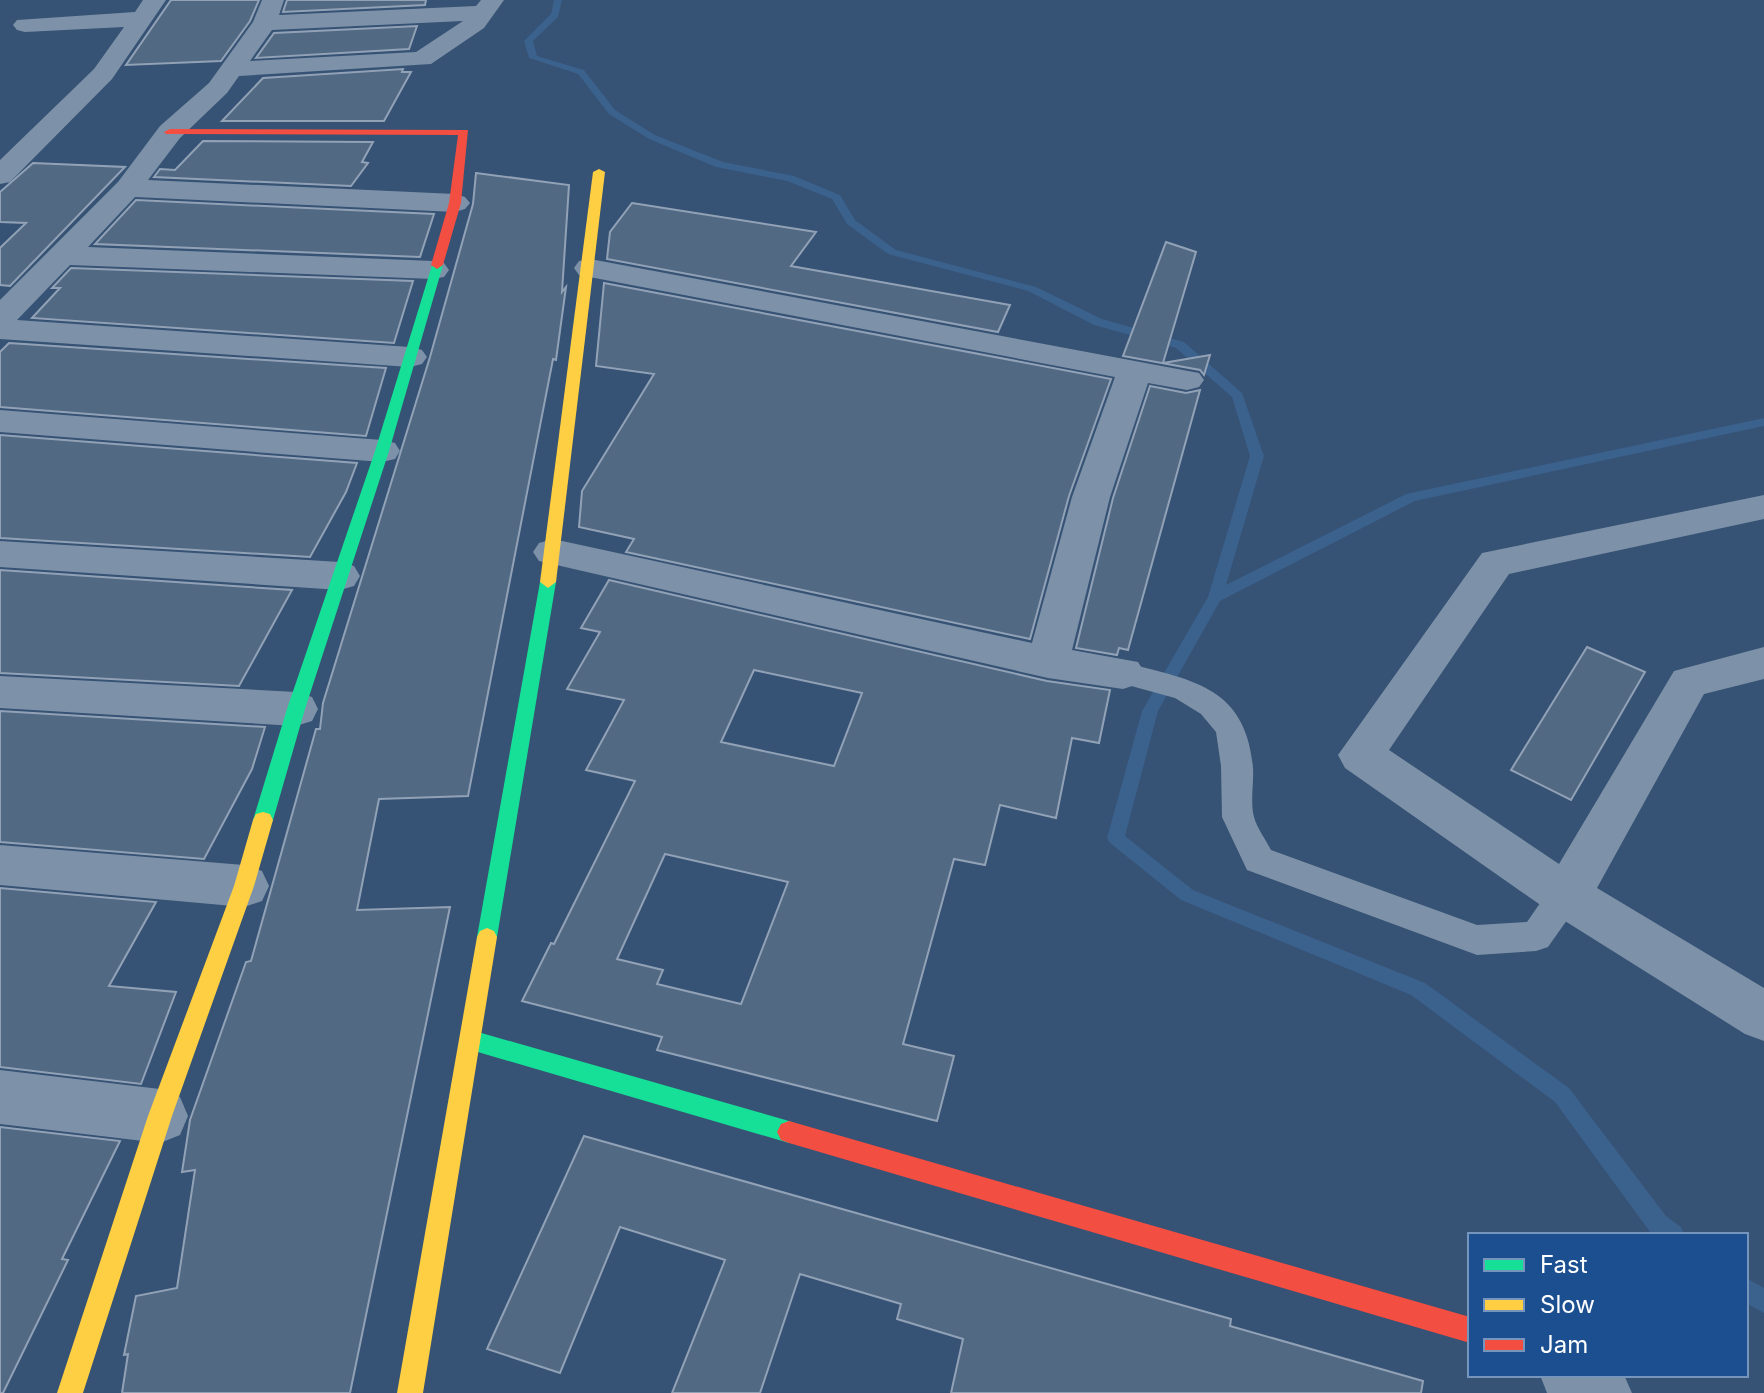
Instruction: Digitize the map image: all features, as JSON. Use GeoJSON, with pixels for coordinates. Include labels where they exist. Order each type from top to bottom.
{"type":"FeatureCollection","features":[{"type":"Feature","properties":{"kind":"street"},"geometry":{"type":"LineString","coordinates":[[15,28],[45,0]]}},
{"type":"Feature","properties":{"kind":"street"},"geometry":{"type":"LineString","coordinates":[[0,319],[128,188],[170,132],[218,88],[269,12],[488,7]]}},
{"type":"Feature","properties":{"kind":"street"},"geometry":{"type":"LineString","coordinates":[[233,69],[422,59],[476,23],[488,7]]}},
{"type":"Feature","properties":{"kind":"street"},"geometry":{"type":"LineString","coordinates":[[15,28],[149,9]]}},
{"type":"Feature","properties":{"kind":"street"},"geometry":{"type":"LineString","coordinates":[[0,176],[103,74],[149,9]]}},
{"type":"Feature","properties":{"kind":"street"},"geometry":{"type":"LineString","coordinates":[[70,1393],[160,1116],[244,886],[296,709],[382,451],[455,203],[464,132],[170,132]]}},
{"type":"Feature","properties":{"kind":"street"},"geometry":{"type":"LineString","coordinates":[[410,1393],[553,552],[590,268],[599,172]]}},
{"type":"Feature","properties":{"kind":"street"},"geometry":{"type":"LineString","coordinates":[[128,188],[455,203]]}},
{"type":"Feature","properties":{"kind":"street"},"geometry":{"type":"LineString","coordinates":[[63,255],[433,270]]}},
{"type":"Feature","properties":{"kind":"street"},"geometry":{"type":"LineString","coordinates":[[590,268],[1187,380]]}},
{"type":"Feature","properties":{"kind":"street"},"geometry":{"type":"LineString","coordinates":[[0,329],[410,357]]}},
{"type":"Feature","properties":{"kind":"street"},"geometry":{"type":"LineString","coordinates":[[1048,662],[1091,497],[1135,369]]}},
{"type":"Feature","properties":{"kind":"street"},"geometry":{"type":"LineString","coordinates":[[0,421],[382,451]]}},
{"type":"Feature","properties":{"kind":"street"},"geometry":{"type":"LineString","coordinates":[[1764,507],[1496,563],[1361,755],[1567,896],[1764,1017]]}},
{"type":"Feature","properties":{"kind":"street"},"geometry":{"type":"LineString","coordinates":[[553,552],[1048,662],[1123,673]]}},
{"type":"Feature","properties":{"kind":"street"},"geometry":{"type":"LineString","coordinates":[[0,554],[340,576]]}},
{"type":"Feature","properties":{"kind":"street"},"geometry":{"type":"LineString","coordinates":[[1567,896],[1689,682],[1764,663]]}},
{"type":"Feature","properties":{"kind":"street"},"geometry":{"type":"LineString","coordinates":[[0,692],[296,709]]}},
{"type":"Feature","properties":{"kind":"street"},"geometry":{"type":"LineString","coordinates":[[0,865],[244,886]]}},
{"type":"Feature","properties":{"kind":"street"},"geometry":{"type":"LineString","coordinates":[[471,1040],[1468,1329]]}},
{"type":"Feature","properties":{"kind":"street"},"geometry":{"type":"LineString","coordinates":[[0,1097],[160,1116]]}},
{"type":"Feature","properties":{"kind":"street"},"geometry":{"type":"LineString","coordinates":[[1575,1377],[1599,1393]]}},
{"type":"Feature","properties":{"kind":"lane"},"geometry":{"type":"LineString","coordinates":[[1123,673],[1185,690],[1212,706],[1231,728],[1237,766],[1238,817],[1259,860],[1477,940],[1536,936],[1567,896]]}},
{"type":"Feature","properties":{"kind":"building"},"geometry":{"type":"Polygon","coordinates":[[[171,0],[259,0],[250,21],[221,61],[126,65],[171,0]]]}},
{"type":"Feature","properties":{"kind":"building"},"geometry":{"type":"Polygon","coordinates":[[[287,0],[426,0],[425,5],[283,12],[287,0]]]}},
{"type":"Feature","properties":{"kind":"building"},"geometry":{"type":"Polygon","coordinates":[[[417,26],[409,49],[256,58],[274,33],[417,26]]]}},
{"type":"Feature","properties":{"kind":"building"},"geometry":{"type":"Polygon","coordinates":[[[403,69],[402,72],[411,72],[384,121],[222,121],[263,78],[403,69]]]}},
{"type":"Feature","properties":{"kind":"building"},"geometry":{"type":"Polygon","coordinates":[[[203,141],[373,142],[362,162],[368,163],[351,186],[154,177],[160,169],[175,170],[203,141]]]}},
{"type":"Feature","properties":{"kind":"building"},"geometry":{"type":"Polygon","coordinates":[[[33,163],[125,167],[10,286],[0,285],[0,248],[26,223],[0,222],[0,192],[33,163]]]}},
{"type":"Feature","properties":{"kind":"building"},"geometry":{"type":"Polygon","coordinates":[[[476,173],[569,185],[562,292],[566,287],[556,360],[553,359],[468,796],[379,799],[357,910],[450,907],[350,1393],[122,1393],[128,1354],[124,1355],[136,1296],[177,1288],[195,1170],[182,1172],[190,1120],[246,962],[251,961],[316,729],[320,729],[323,703],[430,357],[473,204],[476,173]]]}},
{"type":"Feature","properties":{"kind":"building"},"geometry":{"type":"Polygon","coordinates":[[[136,200],[434,214],[420,257],[95,244],[136,200]]]}},
{"type":"Feature","properties":{"kind":"building"},"geometry":{"type":"Polygon","coordinates":[[[632,203],[816,232],[791,266],[1010,305],[998,332],[607,259],[610,232],[632,203]]]}},
{"type":"Feature","properties":{"kind":"building"},"geometry":{"type":"Polygon","coordinates":[[[1166,242],[1196,252],[1163,363],[1210,355],[1204,375],[1200,370],[1123,356],[1166,242]]]}},
{"type":"Feature","properties":{"kind":"building"},"geometry":{"type":"Polygon","coordinates":[[[71,268],[413,281],[394,343],[32,318],[60,288],[52,288],[71,268]]]}},
{"type":"Feature","properties":{"kind":"building"},"geometry":{"type":"Polygon","coordinates":[[[604,283],[1111,379],[1069,496],[1030,639],[626,552],[634,539],[579,527],[582,491],[654,374],[596,366],[604,283]]]}},
{"type":"Feature","properties":{"kind":"building"},"geometry":{"type":"Polygon","coordinates":[[[9,343],[386,368],[366,436],[0,407],[0,352],[9,343]]]}},
{"type":"Feature","properties":{"kind":"building"},"geometry":{"type":"Polygon","coordinates":[[[1150,386],[1186,393],[1200,390],[1128,650],[1119,648],[1117,655],[1076,648],[1113,498],[1150,386]]]}},
{"type":"Feature","properties":{"kind":"building"},"geometry":{"type":"Polygon","coordinates":[[[0,435],[357,463],[346,492],[310,557],[0,538],[0,435]]]}},
{"type":"Feature","properties":{"kind":"building"},"geometry":{"type":"Polygon","coordinates":[[[0,570],[292,590],[239,686],[0,673],[0,570]]]}},
{"type":"Feature","properties":{"kind":"building"},"geometry":{"type":"Polygon","coordinates":[[[609,580],[1047,681],[1110,690],[1099,743],[1072,738],[1056,818],[1000,805],[985,865],[954,859],[903,1044],[954,1056],[937,1121],[657,1050],[662,1037],[522,1001],[551,943],[554,944],[635,781],[586,770],[624,700],[567,689],[600,632],[581,628],[609,580]],[[754,670],[721,742],[834,766],[862,693],[754,670]],[[665,854],[617,959],[663,970],[657,984],[741,1004],[788,882],[665,854]]]}},
{"type":"Feature","properties":{"kind":"building"},"geometry":{"type":"Polygon","coordinates":[[[1587,647],[1645,672],[1571,800],[1511,770],[1587,647]]]}},
{"type":"Feature","properties":{"kind":"building"},"geometry":{"type":"Polygon","coordinates":[[[0,711],[265,727],[252,769],[204,859],[0,842],[0,711]]]}},
{"type":"Feature","properties":{"kind":"building"},"geometry":{"type":"Polygon","coordinates":[[[0,888],[156,902],[109,986],[176,992],[141,1084],[0,1067],[0,888]]]}},
{"type":"Feature","properties":{"kind":"building"},"geometry":{"type":"Polygon","coordinates":[[[0,1127],[120,1141],[62,1259],[68,1260],[3,1393],[0,1393],[0,1127]]]}},
{"type":"Feature","properties":{"kind":"building"},"geometry":{"type":"Polygon","coordinates":[[[584,1136],[1231,1319],[1230,1326],[1423,1381],[1421,1393],[951,1393],[963,1339],[897,1319],[901,1304],[800,1274],[760,1393],[672,1393],[725,1260],[620,1227],[560,1373],[487,1349],[584,1136]]]}},
{"type":"Feature","properties":{"kind":"waterway"},"geometry":{"type":"LineString","coordinates":[[558,0],[555,15],[528,41],[533,58],[581,72],[612,112],[652,137],[720,165],[790,178],[836,197],[851,222],[892,252],[1032,289],[1098,322],[1180,345],[1238,396],[1257,456],[1215,597]]}},
{"type":"Feature","properties":{"kind":"waterway"},"geometry":{"type":"LineString","coordinates":[[1215,597],[1411,497],[1764,422]]}},
{"type":"Feature","properties":{"kind":"waterway"},"geometry":{"type":"LineString","coordinates":[[1215,597],[1150,711],[1116,838],[1187,895],[1418,989],[1562,1095],[1658,1224],[1670,1233]]}},
{"type":"Feature","properties":{"kind":"waterway"},"geometry":{"type":"LineString","coordinates":[[1748,1290],[1764,1302]]}},
{"type":"Feature","properties":{"kind":"traffic: fast"},"geometry":{"type":"LineString","coordinates":[[263,820],[296,709],[382,451],[437,265]]}},
{"type":"Feature","properties":{"kind":"traffic: fast"},"geometry":{"type":"LineString","coordinates":[[487,937],[548,582]]}},
{"type":"Feature","properties":{"kind":"traffic: fast"},"geometry":{"type":"LineString","coordinates":[[471,1040],[789,1132]]}},
{"type":"Feature","properties":{"kind":"traffic: slow"},"geometry":{"type":"LineString","coordinates":[[548,582],[599,172]]}},
{"type":"Feature","properties":{"kind":"traffic: slow"},"geometry":{"type":"LineString","coordinates":[[70,1393],[160,1116],[244,886],[263,820]]}},
{"type":"Feature","properties":{"kind":"traffic: slow"},"geometry":{"type":"LineString","coordinates":[[410,1393],[487,937]]}},
{"type":"Feature","properties":{"kind":"traffic: jam"},"geometry":{"type":"LineString","coordinates":[[170,132],[464,132],[455,203],[437,265]]}},
{"type":"Feature","properties":{"kind":"traffic: jam"},"geometry":{"type":"LineString","coordinates":[[789,1132],[1468,1329]]}}]}
